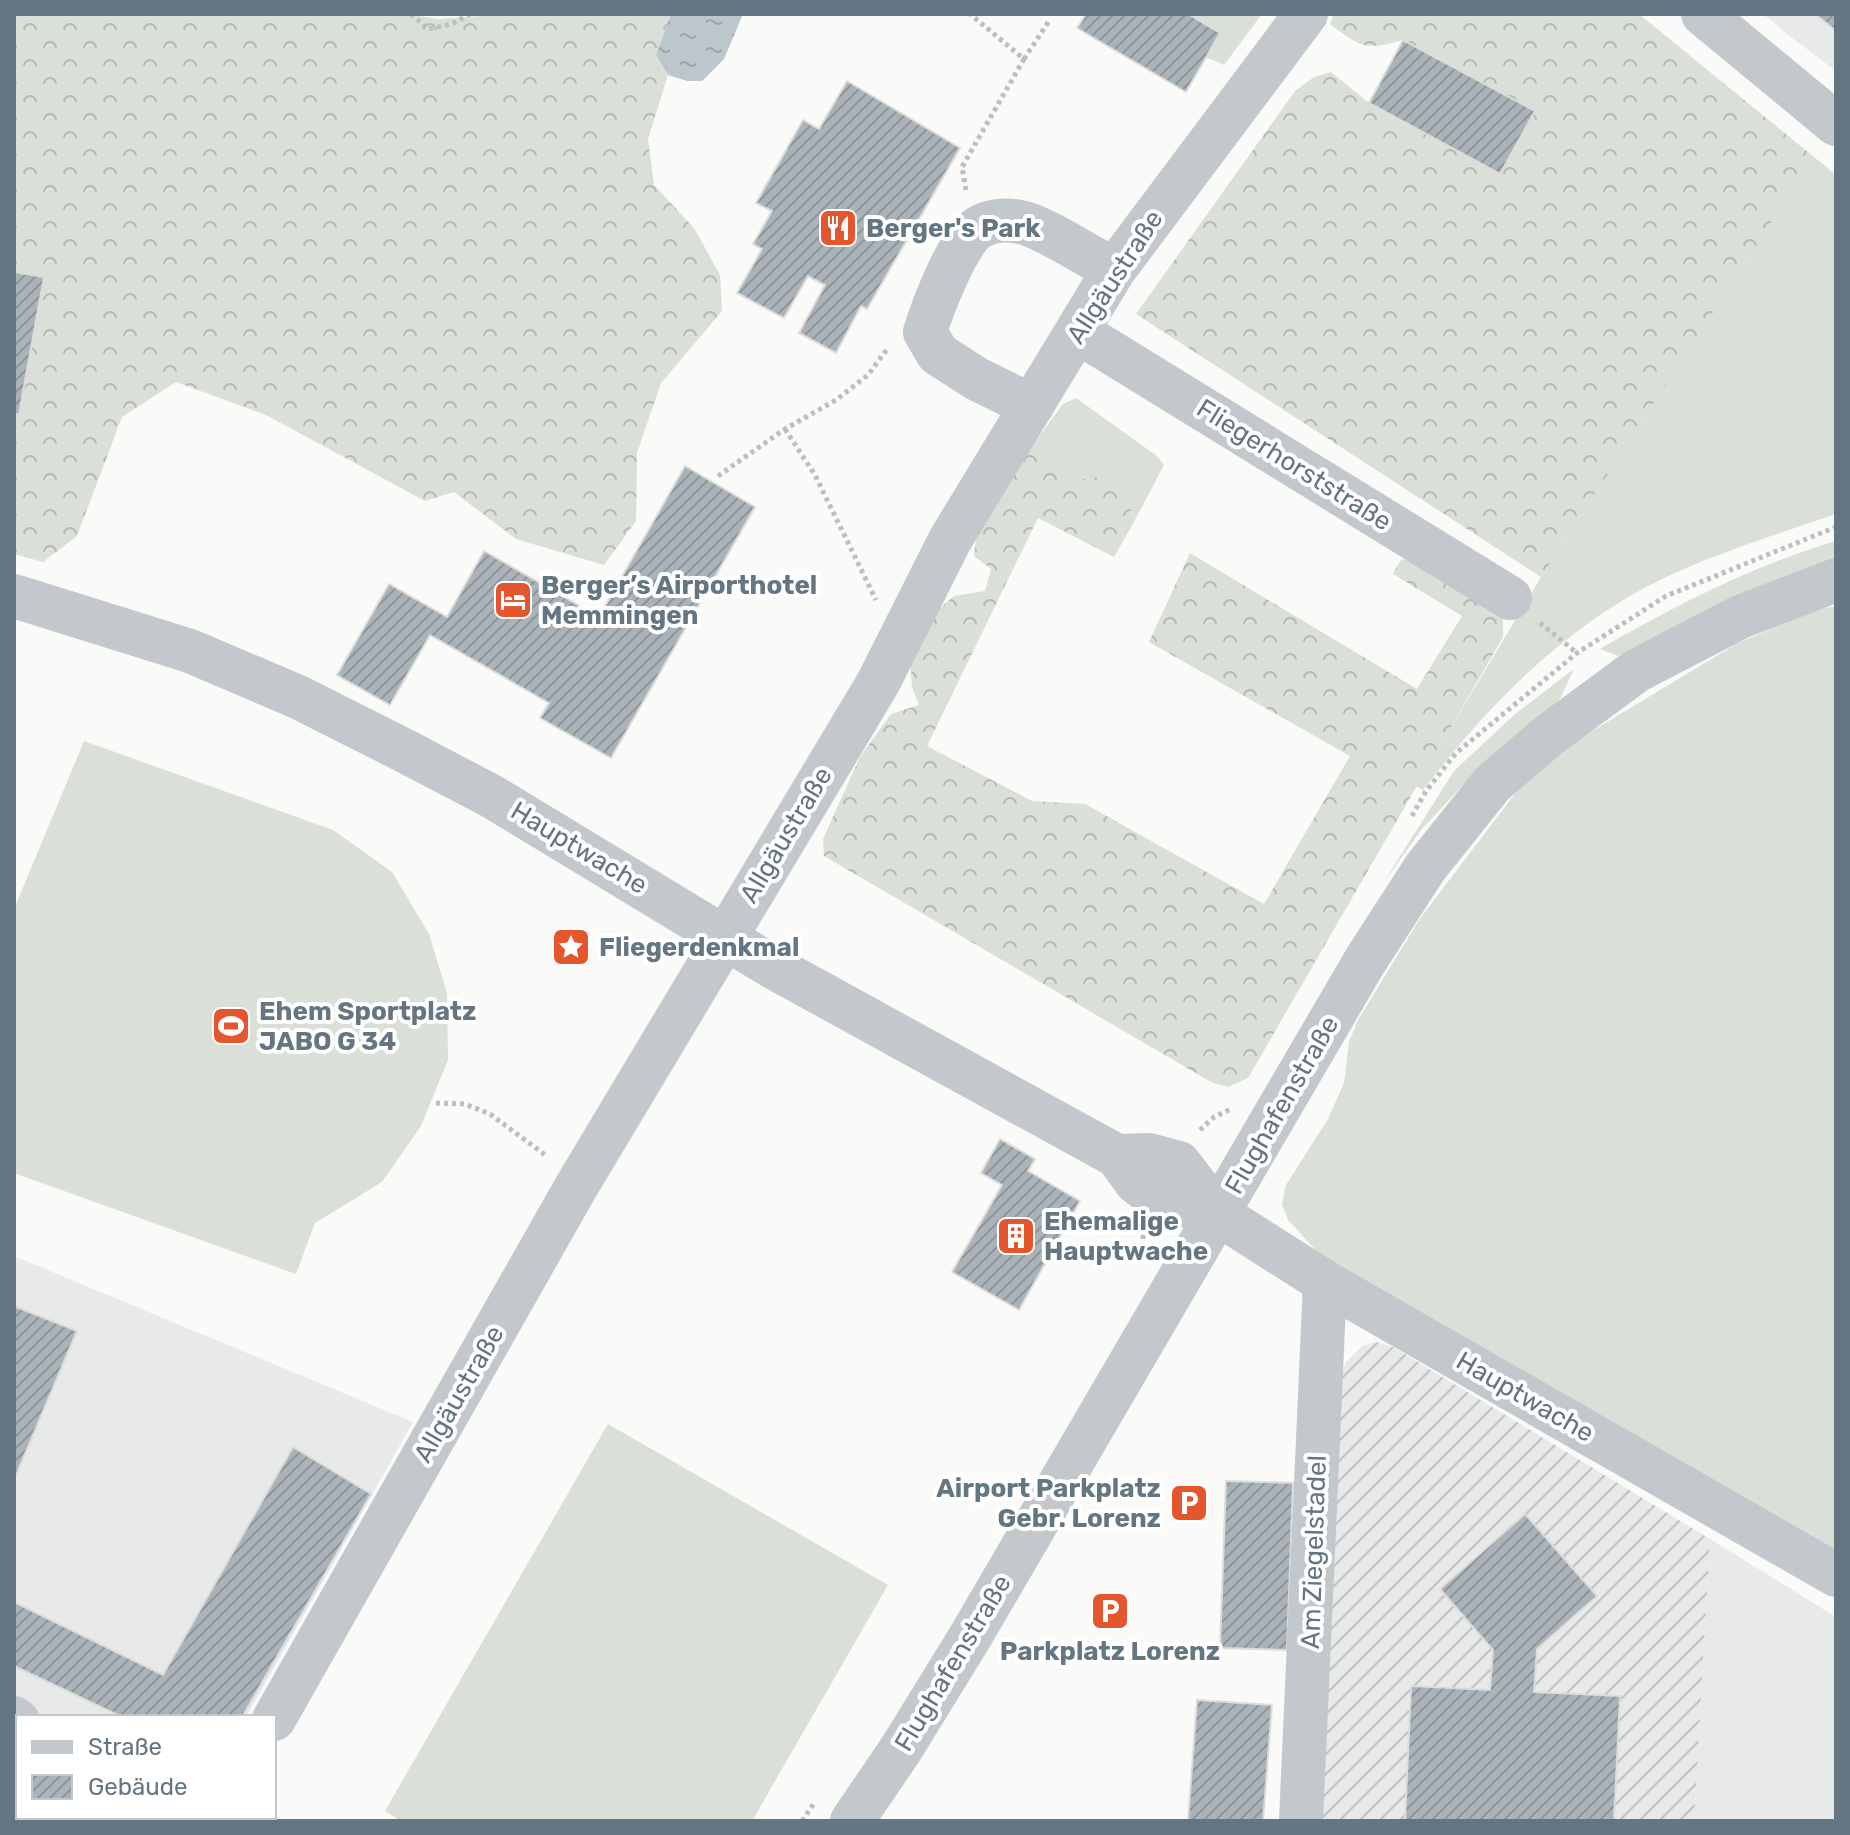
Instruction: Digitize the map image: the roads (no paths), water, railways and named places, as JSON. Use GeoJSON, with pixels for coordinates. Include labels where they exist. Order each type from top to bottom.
{"type":"FeatureCollection","features":[{"type":"Feature","properties":{"kind":"street","name":"Allgäustraße"},"geometry":{"type":"LineString","coordinates":[[276,1715],[576,1187],[878,683],[950,540],[1114,270],[1306,14]]}},
{"type":"Feature","properties":{"kind":"street"},"geometry":{"type":"LineString","coordinates":[[1703,14],[1836,124]]}},
{"type":"Feature","properties":{"kind":"street"},"geometry":{"type":"LineString","coordinates":[[1032,406],[977,379],[938,354],[925,332],[933,306],[957,256],[977,228],[1001,220],[1023,222],[1114,270]]}},
{"type":"Feature","properties":{"kind":"street","name":"Fliegerhorststraße"},"geometry":{"type":"LineString","coordinates":[[1078,332],[1510,598]]}},
{"type":"Feature","properties":{"kind":"street","name":"Flughafenstraße"},"geometry":{"type":"LineString","coordinates":[[852,1821],[901,1749],[977,1625],[1365,961],[1425,868],[1492,784],[1548,736],[1636,671],[1740,617],[1836,580]]}},
{"type":"Feature","properties":{"kind":"street","name":"Hauptwache"},"geometry":{"type":"LineString","coordinates":[[14,596],[190,651],[298,697],[491,796],[773,967],[1117,1156],[1136,1182],[1158,1199],[1218,1214],[1325,1282],[1836,1575]]}},
{"type":"Feature","properties":{"kind":"street","name":"Am Ziegelstadel"},"geometry":{"type":"LineString","coordinates":[[1301,1821],[1325,1282]]}},
{"type":"Feature","properties":{"kind":"water"},"geometry":{"type":"Polygon","coordinates":[[[671,14],[743,14],[724,59],[702,81],[687,81],[668,75],[656,55],[671,14]]]}},
{"type":"Feature","properties":{"kind":"place","name":"Berger's Park"},"geometry":{"type":"Point","coordinates":[838,228]}},
{"type":"Feature","properties":{"kind":"place","name":"Berger’s Airporthotel Memmingen"},"geometry":{"type":"Point","coordinates":[513,600]}},
{"type":"Feature","properties":{"kind":"place","name":"Fliegerdenkmal"},"geometry":{"type":"Point","coordinates":[571,947]}},
{"type":"Feature","properties":{"kind":"place","name":"Ehem Sportplatz JABO G 34"},"geometry":{"type":"Point","coordinates":[231,1026]}},
{"type":"Feature","properties":{"kind":"place","name":"Ehemalige Hauptwache"},"geometry":{"type":"Point","coordinates":[1016,1236]}},
{"type":"Feature","properties":{"kind":"place","name":"Airport Parkplatz Gebr. Lorenz"},"geometry":{"type":"Point","coordinates":[1189,1503]}},
{"type":"Feature","properties":{"kind":"place","name":"Parkplatz Lorenz"},"geometry":{"type":"Point","coordinates":[1110,1611]}}]}
